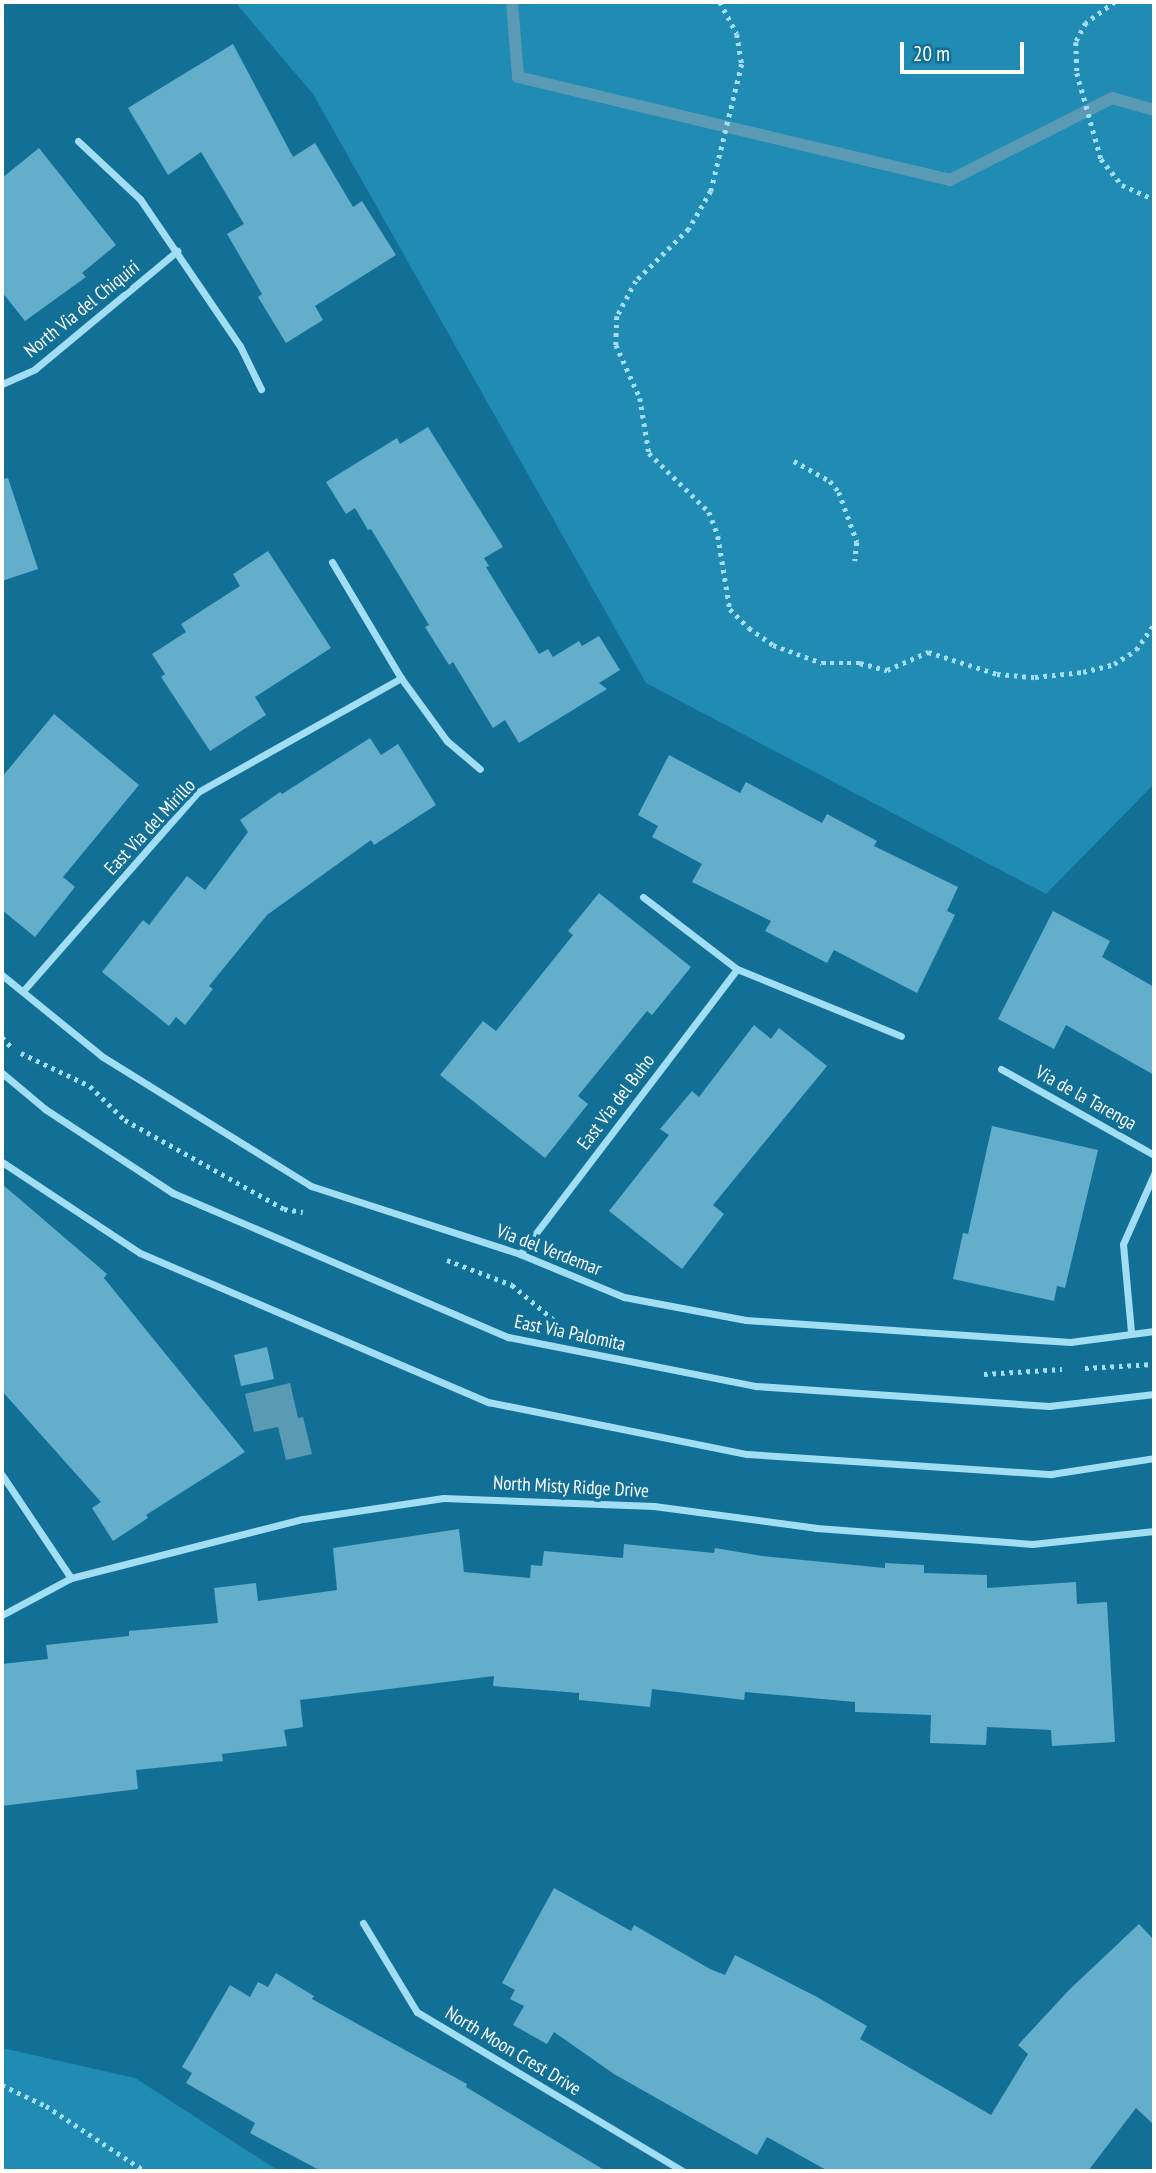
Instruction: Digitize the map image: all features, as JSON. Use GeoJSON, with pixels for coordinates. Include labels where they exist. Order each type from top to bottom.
{"type":"FeatureCollection","features":[{"type":"Feature","properties":{"kind":"street"},"geometry":{"type":"LineString","coordinates":[[78,141],[140,199],[240,346],[261,390]]}},
{"type":"Feature","properties":{"kind":"street","name":"North Via del Chiquiri"},"geometry":{"type":"LineString","coordinates":[[2,384],[35,369],[177,251]]}},
{"type":"Feature","properties":{"kind":"street"},"geometry":{"type":"LineString","coordinates":[[332,562],[401,678],[447,741],[480,769]]}},
{"type":"Feature","properties":{"kind":"street","name":"East Via del Mirillo"},"geometry":{"type":"LineString","coordinates":[[23,991],[198,792],[401,678]]}},
{"type":"Feature","properties":{"kind":"street"},"geometry":{"type":"LineString","coordinates":[[643,897],[737,969],[901,1036]]}},
{"type":"Feature","properties":{"kind":"street","name":"East Via del Buho"},"geometry":{"type":"LineString","coordinates":[[520,1254],[737,969]]}},
{"type":"Feature","properties":{"kind":"street","name":"Via del Verdemar"},"geometry":{"type":"LineString","coordinates":[[2,975],[103,1057],[311,1186],[520,1254],[624,1297],[746,1320],[1070,1342],[1154,1331]]}},
{"type":"Feature","properties":{"kind":"street","name":"Via de la Tarenga"},"geometry":{"type":"LineString","coordinates":[[1002,1069],[1154,1154]]}},
{"type":"Feature","properties":{"kind":"street","name":"East Via Palomita"},"geometry":{"type":"LineString","coordinates":[[2,1073],[45,1109],[173,1194],[508,1337],[756,1386],[1049,1406],[1154,1394]]}},
{"type":"Feature","properties":{"kind":"street"},"geometry":{"type":"LineString","coordinates":[[2,1162],[140,1253],[488,1402],[747,1454],[1051,1474],[1154,1458]]}},
{"type":"Feature","properties":{"kind":"street"},"geometry":{"type":"LineString","coordinates":[[1131,1332],[1123,1244],[1154,1174]]}},
{"type":"Feature","properties":{"kind":"street"},"geometry":{"type":"LineString","coordinates":[[2,1475],[71,1578]]}},
{"type":"Feature","properties":{"kind":"street","name":"North Misty Ridge Drive"},"geometry":{"type":"LineString","coordinates":[[2,1615],[71,1578],[303,1519],[443,1497],[654,1506],[816,1528],[1032,1544],[1154,1531]]}},
{"type":"Feature","properties":{"kind":"street","name":"North Moon Crest Drive"},"geometry":{"type":"LineString","coordinates":[[363,1923],[417,2012],[683,2171]]}},
{"type":"Feature","properties":{"kind":"path"},"geometry":{"type":"LineString","coordinates":[[720,2],[737,34],[742,64],[711,191],[689,229],[636,281],[617,316],[616,345],[640,398],[649,453],[709,512],[718,536],[730,609],[749,628],[773,645],[822,663],[860,663],[887,670],[928,652],[997,674],[1035,677],[1083,672],[1114,664],[1136,650],[1154,624]]}},
{"type":"Feature","properties":{"kind":"path"},"geometry":{"type":"LineString","coordinates":[[1115,2],[1086,23],[1076,42],[1074,57],[1101,159],[1122,185],[1154,199]]}},
{"type":"Feature","properties":{"kind":"path"},"geometry":{"type":"LineString","coordinates":[[794,461],[830,481],[839,492],[858,542],[855,561]]}},
{"type":"Feature","properties":{"kind":"path"},"geometry":{"type":"LineString","coordinates":[[2,2085],[46,2106],[145,2171]]}},
{"type":"Feature","properties":{"kind":"shaded area"},"geometry":{"type":"Polygon","coordinates":[[[235,2],[1154,2],[1154,784],[1046,894],[646,683],[313,94],[235,2]]]}},
{"type":"Feature","properties":{"kind":"shaded area"},"geometry":{"type":"Polygon","coordinates":[[[290,1383],[298,1418],[303,1417],[312,1454],[286,1460],[278,1427],[254,1432],[245,1394],[290,1383]]]}},
{"type":"Feature","properties":{"kind":"shaded area"},"geometry":{"type":"Polygon","coordinates":[[[2,2048],[135,2078],[279,2171],[2,2171],[2,2048]]]}},
{"type":"Feature","properties":{"kind":"building"},"geometry":{"type":"Polygon","coordinates":[[[233,44],[293,157],[315,143],[353,207],[362,201],[396,255],[315,306],[323,320],[286,343],[258,297],[262,294],[227,234],[244,224],[201,152],[168,175],[128,108],[233,44]]]}},
{"type":"Feature","properties":{"kind":"building"},"geometry":{"type":"Polygon","coordinates":[[[39,148],[116,245],[82,273],[86,277],[25,321],[2,292],[2,178],[39,148]]]}},
{"type":"Feature","properties":{"kind":"building"},"geometry":{"type":"Polygon","coordinates":[[[428,427],[503,547],[484,558],[489,566],[486,567],[539,654],[548,649],[553,657],[579,641],[582,646],[599,636],[620,670],[599,683],[607,689],[519,743],[505,720],[493,728],[453,662],[449,665],[425,627],[429,625],[371,529],[368,530],[355,508],[346,514],[326,482],[397,438],[400,444],[428,427]]]}},
{"type":"Feature","properties":{"kind":"building"},"geometry":{"type":"Polygon","coordinates":[[[8,478],[38,569],[2,581],[2,479],[8,478]]]}},
{"type":"Feature","properties":{"kind":"building"},"geometry":{"type":"Polygon","coordinates":[[[268,551],[331,648],[255,697],[266,715],[210,751],[161,677],[165,674],[152,654],[186,632],[181,624],[240,586],[233,574],[268,551]]]}},
{"type":"Feature","properties":{"kind":"building"},"geometry":{"type":"Polygon","coordinates":[[[54,714],[139,785],[63,877],[75,887],[35,937],[2,910],[2,777],[54,714]]]}},
{"type":"Feature","properties":{"kind":"building"},"geometry":{"type":"Polygon","coordinates":[[[370,738],[381,755],[398,744],[436,805],[374,845],[371,840],[267,915],[209,986],[213,989],[185,1025],[176,1017],[169,1026],[102,972],[143,920],[149,925],[187,876],[205,890],[248,832],[240,820],[280,792],[282,794],[370,738]]]}},
{"type":"Feature","properties":{"kind":"building"},"geometry":{"type":"Polygon","coordinates":[[[669,755],[740,793],[746,782],[822,823],[827,814],[877,841],[874,846],[958,887],[947,911],[955,915],[917,993],[834,950],[827,963],[765,931],[771,921],[692,882],[702,864],[652,837],[658,826],[638,815],[669,755]]]}},
{"type":"Feature","properties":{"kind":"building"},"geometry":{"type":"Polygon","coordinates":[[[599,893],[691,967],[652,1015],[647,1011],[578,1096],[588,1104],[545,1158],[440,1075],[483,1021],[496,1031],[573,935],[568,931],[599,893]]]}},
{"type":"Feature","properties":{"kind":"building"},"geometry":{"type":"Polygon","coordinates":[[[1053,911],[1110,941],[1102,957],[1154,987],[1154,1075],[1066,1025],[1054,1049],[998,1019],[1053,911]]]}},
{"type":"Feature","properties":{"kind":"building"},"geometry":{"type":"Polygon","coordinates":[[[754,1025],[771,1039],[779,1028],[827,1066],[713,1205],[724,1214],[682,1269],[609,1211],[669,1135],[660,1129],[692,1091],[699,1097],[754,1025]]]}},
{"type":"Feature","properties":{"kind":"building"},"geometry":{"type":"Polygon","coordinates":[[[992,1126],[1098,1150],[1065,1288],[1057,1286],[1054,1301],[953,1279],[963,1233],[968,1234],[992,1126]]]}},
{"type":"Feature","properties":{"kind":"building"},"geometry":{"type":"Polygon","coordinates":[[[2,1184],[107,1274],[104,1278],[245,1452],[146,1515],[148,1518],[113,1541],[92,1508],[101,1502],[2,1391],[2,1184]]]}},
{"type":"Feature","properties":{"kind":"building"},"geometry":{"type":"Polygon","coordinates":[[[267,1347],[274,1379],[241,1386],[234,1355],[267,1347]]]}},
{"type":"Feature","properties":{"kind":"building"},"geometry":{"type":"Polygon","coordinates":[[[459,1529],[464,1572],[530,1578],[531,1565],[542,1566],[544,1551],[623,1558],[624,1544],[714,1553],[715,1548],[762,1556],[885,1568],[885,1563],[924,1565],[924,1573],[987,1575],[987,1588],[1076,1582],[1077,1604],[1107,1602],[1115,1742],[1052,1746],[1051,1730],[987,1727],[986,1745],[930,1743],[931,1715],[855,1712],[855,1702],[745,1692],[744,1700],[652,1689],[650,1707],[579,1700],[579,1693],[493,1686],[494,1676],[300,1700],[303,1727],[284,1730],[287,1746],[222,1754],[223,1761],[136,1770],[138,1789],[2,1806],[2,1664],[48,1659],[46,1645],[129,1636],[129,1631],[218,1623],[214,1588],[256,1583],[258,1601],[337,1590],[333,1548],[459,1529]]]}},
{"type":"Feature","properties":{"kind":"building"},"geometry":{"type":"Polygon","coordinates":[[[554,1888],[631,1931],[634,1925],[710,1969],[725,1975],[735,1955],[817,1997],[867,2026],[860,2039],[991,2115],[1028,2054],[1018,2045],[1069,1990],[1139,1924],[1154,1940],[1154,2125],[1136,2108],[1088,2171],[828,2171],[767,2137],[757,2155],[614,2074],[554,2032],[547,2044],[513,2025],[524,2006],[510,1999],[515,1990],[502,1983],[554,1888]]]}},
{"type":"Feature","properties":{"kind":"building"},"geometry":{"type":"Polygon","coordinates":[[[276,1973],[314,1996],[312,1999],[467,2084],[466,2087],[606,2171],[321,2171],[250,2133],[255,2123],[186,2083],[192,2073],[182,2067],[230,1985],[250,1997],[258,1982],[268,1987],[276,1973]]]}},
{"type":"Feature","properties":{"kind":"waterway"},"geometry":{"type":"LineString","coordinates":[[512,2],[518,77],[950,180],[1112,98],[1154,110]]}}]}
